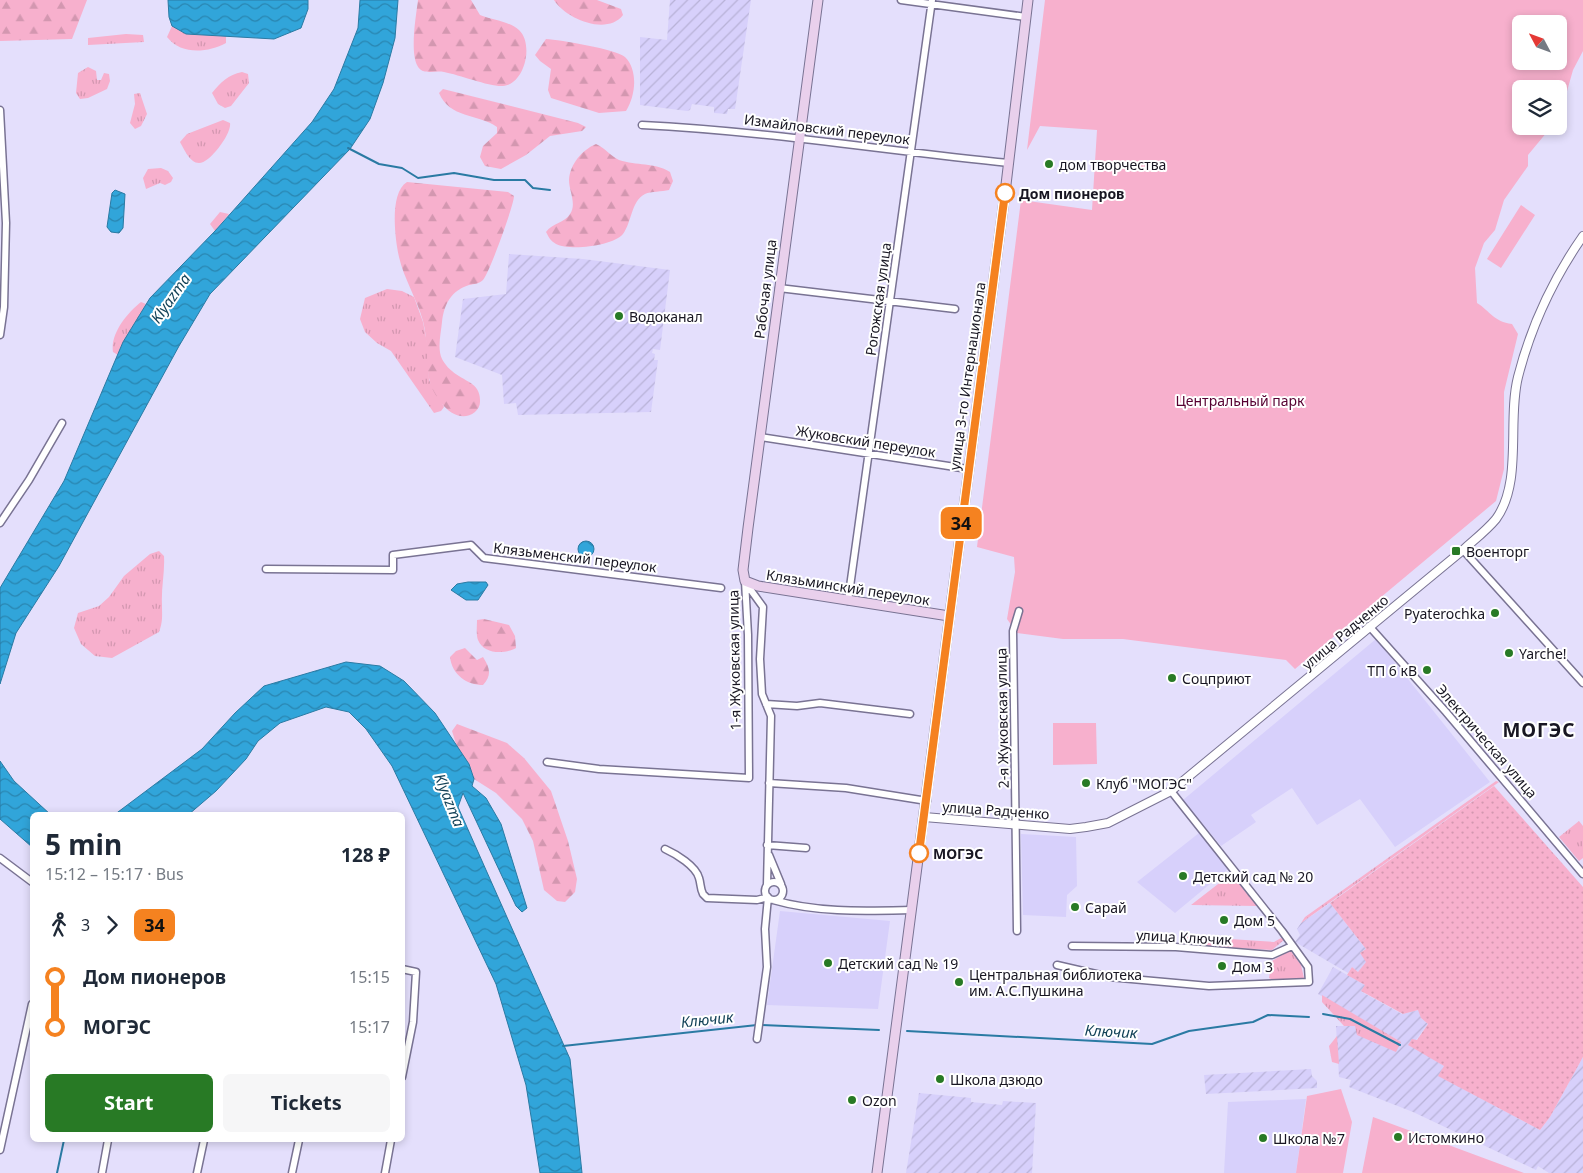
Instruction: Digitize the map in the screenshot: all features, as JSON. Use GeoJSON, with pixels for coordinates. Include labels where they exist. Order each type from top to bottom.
{"type":"FeatureCollection","features":[{"type":"Feature","properties":{"kind":"main road","name":"Рабочая улица"},"geometry":{"type":"LineString","coordinates":[[745,581],[743,570],[798,140],[818,0]]}},
{"type":"Feature","properties":{"kind":"main road","name":"улица 3-го Интернационала"},"geometry":{"type":"LineString","coordinates":[[877,1173],[924,817],[948,616],[1009,163],[1028,0]]}},
{"type":"Feature","properties":{"kind":"main road","name":"Клязьминский переулок"},"geometry":{"type":"LineString","coordinates":[[745,581],[758,586],[948,616]]}},
{"type":"Feature","properties":{"kind":"street"},"geometry":{"type":"LineString","coordinates":[[901,0],[932,2],[1026,17]]}},
{"type":"Feature","properties":{"kind":"street","name":"Рогожская улица"},"geometry":{"type":"LineString","coordinates":[[848,600],[870,455],[932,2]]}},
{"type":"Feature","properties":{"kind":"street"},"geometry":{"type":"LineString","coordinates":[[0,110],[6,223],[4,307],[0,335]]}},
{"type":"Feature","properties":{"kind":"street","name":"Измайловский переулок"},"geometry":{"type":"LineString","coordinates":[[642,125],[745,131],[798,140],[1009,163]]}},
{"type":"Feature","properties":{"kind":"street","name":"улица Радченко"},"geometry":{"type":"LineString","coordinates":[[924,817],[1070,828],[1108,823],[1170,791],[1260,719],[1492,524],[1507,497],[1518,377],[1545,298],[1583,236]]}},
{"type":"Feature","properties":{"kind":"street"},"geometry":{"type":"LineString","coordinates":[[779,288],[955,309]]}},
{"type":"Feature","properties":{"kind":"street"},"geometry":{"type":"LineString","coordinates":[[0,523],[29,480],[62,422]]}},
{"type":"Feature","properties":{"kind":"street","name":"Жуковский переулок"},"geometry":{"type":"LineString","coordinates":[[760,437],[968,469]]}},
{"type":"Feature","properties":{"kind":"street","name":"Клязьменский переулок"},"geometry":{"type":"LineString","coordinates":[[266,569],[393,570],[393,555],[470,545],[484,558],[721,588]]}},
{"type":"Feature","properties":{"kind":"street"},"geometry":{"type":"LineString","coordinates":[[1462,550],[1583,683]]}},
{"type":"Feature","properties":{"kind":"street","name":"1-я Жуковская улица"},"geometry":{"type":"LineString","coordinates":[[745,581],[763,607],[760,659],[762,694],[771,716],[767,885]]}},
{"type":"Feature","properties":{"kind":"street","name":"1-я Жуковская улица"},"geometry":{"type":"LineString","coordinates":[[547,762],[598,769],[749,778],[748,634],[745,581]]}},
{"type":"Feature","properties":{"kind":"street","name":"2-я Жуковская улица"},"geometry":{"type":"LineString","coordinates":[[1018,611],[1013,631],[1018,931]]}},
{"type":"Feature","properties":{"kind":"street","name":"Электрическая улица"},"geometry":{"type":"LineString","coordinates":[[1370,626],[1501,776],[1583,874]]}},
{"type":"Feature","properties":{"kind":"street"},"geometry":{"type":"LineString","coordinates":[[766,704],[798,706],[820,703],[910,714]]}},
{"type":"Feature","properties":{"kind":"street"},"geometry":{"type":"LineString","coordinates":[[769,783],[846,788],[926,801]]}},
{"type":"Feature","properties":{"kind":"street"},"geometry":{"type":"LineString","coordinates":[[1057,965],[1109,977],[1209,986],[1309,982],[1308,967],[1282,931],[1170,791]]}},
{"type":"Feature","properties":{"kind":"street"},"geometry":{"type":"LineString","coordinates":[[790,905],[783,894],[767,848],[806,848]]}},
{"type":"Feature","properties":{"kind":"street"},"geometry":{"type":"LineString","coordinates":[[665,849],[682,859],[694,870],[699,876],[703,894],[707,898],[779,899],[783,894]]}},
{"type":"Feature","properties":{"kind":"street"},"geometry":{"type":"LineString","coordinates":[[0,858],[30,880]]}},
{"type":"Feature","properties":{"kind":"street"},"geometry":{"type":"LineString","coordinates":[[781,884],[773,882],[767,885],[765,891],[770,898],[790,905],[838,910],[912,910]]}},
{"type":"Feature","properties":{"kind":"street"},"geometry":{"type":"LineString","coordinates":[[757,1039],[767,967],[765,929],[770,898]]}},
{"type":"Feature","properties":{"kind":"street","name":"улица Ключик"},"geometry":{"type":"LineString","coordinates":[[1072,946],[1176,947],[1272,955],[1292,946]]}},
{"type":"Feature","properties":{"kind":"street"},"geometry":{"type":"LineString","coordinates":[[405,970],[416,972],[413,1022],[405,1062]]}},
{"type":"Feature","properties":{"kind":"street"},"geometry":{"type":"LineString","coordinates":[[0,1150],[30,1013]]}},
{"type":"Feature","properties":{"kind":"street"},"geometry":{"type":"LineString","coordinates":[[102,1173],[108,1142]]}},
{"type":"Feature","properties":{"kind":"street"},"geometry":{"type":"LineString","coordinates":[[197,1173],[204,1142]]}},
{"type":"Feature","properties":{"kind":"street"},"geometry":{"type":"LineString","coordinates":[[292,1173],[299,1142]]}},
{"type":"Feature","properties":{"kind":"street"},"geometry":{"type":"LineString","coordinates":[[385,1173],[391,1142]]}},
{"type":"Feature","properties":{"kind":"shaded area"},"geometry":{"type":"Polygon","coordinates":[[[670,0],[751,0],[735,109],[728,109],[727,114],[714,113],[714,107],[692,104],[690,110],[687,111],[640,105],[640,37],[667,40],[670,0]]]}},
{"type":"Feature","properties":{"kind":"shaded area"},"geometry":{"type":"Polygon","coordinates":[[[509,254],[583,259],[670,270],[660,350],[653,349],[652,353],[655,354],[654,360],[658,360],[651,412],[518,415],[516,403],[504,404],[502,375],[455,357],[463,299],[506,294],[509,254]]]}},
{"type":"Feature","properties":{"kind":"shaded area"},"geometry":{"type":"Polygon","coordinates":[[[1376,639],[1490,782],[1395,847],[1360,799],[1317,825],[1292,788],[1251,815],[1256,822],[1221,846],[1183,800],[1376,639]]]}},
{"type":"Feature","properties":{"kind":"shaded area","name":"Детский сад № 20"},"geometry":{"type":"Polygon","coordinates":[[[1199,833],[1228,869],[1175,913],[1137,882],[1199,833]]]}},
{"type":"Feature","properties":{"kind":"shaded area"},"geometry":{"type":"Polygon","coordinates":[[[1021,834],[1076,837],[1077,886],[1067,895],[1066,917],[1023,915],[1021,834]]]}},
{"type":"Feature","properties":{"kind":"shaded area"},"geometry":{"type":"Polygon","coordinates":[[[1330,903],[1366,949],[1360,953],[1367,962],[1358,972],[1352,967],[1348,973],[1295,942],[1300,935],[1297,929],[1301,923],[1330,903]]]}},
{"type":"Feature","properties":{"kind":"shaded area","name":"Детский сад № 19"},"geometry":{"type":"Polygon","coordinates":[[[780,911],[890,921],[878,1009],[767,1005],[780,911]]]}},
{"type":"Feature","properties":{"kind":"shaded area"},"geometry":{"type":"Polygon","coordinates":[[[1333,967],[1365,985],[1362,992],[1402,1014],[1419,1010],[1421,1018],[1428,1024],[1416,1040],[1427,1055],[1444,1066],[1439,1076],[1540,1130],[1550,1117],[1583,1057],[1583,1173],[1549,1173],[1538,1166],[1536,1170],[1413,1112],[1349,1087],[1351,1080],[1339,1077],[1336,1026],[1355,1026],[1401,1042],[1318,994],[1333,967]]]}},
{"type":"Feature","properties":{"kind":"shaded area"},"geometry":{"type":"Polygon","coordinates":[[[1311,1069],[1312,1076],[1317,1081],[1317,1088],[1206,1094],[1204,1075],[1311,1069]]]}},
{"type":"Feature","properties":{"kind":"shaded area"},"geometry":{"type":"Polygon","coordinates":[[[919,1093],[971,1098],[971,1102],[1002,1105],[1003,1101],[1036,1103],[1032,1173],[906,1173],[919,1093]]]}},
{"type":"Feature","properties":{"kind":"shaded area","name":"Школа №7"},"geometry":{"type":"Polygon","coordinates":[[[1306,1099],[1296,1173],[1224,1173],[1228,1102],[1306,1099]]]}},
{"type":"Feature","properties":{"kind":"green space"},"geometry":{"type":"Polygon","coordinates":[[[0,0],[87,0],[72,39],[0,41],[0,0]]]}},
{"type":"Feature","properties":{"kind":"green space"},"geometry":{"type":"Polygon","coordinates":[[[418,0],[471,0],[480,15],[505,23],[519,30],[524,36],[526,53],[525,63],[517,78],[511,84],[497,86],[444,72],[425,72],[419,68],[414,51],[418,0]]]}},
{"type":"Feature","properties":{"kind":"green space"},"geometry":{"type":"Polygon","coordinates":[[[554,0],[597,0],[621,9],[623,15],[616,21],[607,24],[587,22],[577,19],[568,13],[554,0]]]}},
{"type":"Feature","properties":{"kind":"green space","name":"Центральный парк"},"geometry":{"type":"Polygon","coordinates":[[[1045,0],[1583,0],[1583,51],[1573,70],[1567,91],[1567,80],[1512,80],[1512,135],[1545,135],[1528,155],[1528,166],[1504,200],[1495,230],[1484,243],[1475,268],[1477,303],[1496,319],[1512,324],[1518,334],[1504,392],[1504,469],[1496,501],[1295,669],[1286,660],[1123,639],[1063,639],[1017,633],[1007,619],[1015,572],[1014,557],[977,547],[1021,200],[1092,210],[1097,130],[1040,126],[1027,150],[1045,0]]]}},
{"type":"Feature","properties":{"kind":"green space"},"geometry":{"type":"Polygon","coordinates":[[[172,26],[186,34],[226,36],[226,43],[211,49],[195,51],[179,47],[167,37],[172,26]]]}},
{"type":"Feature","properties":{"kind":"green space"},"geometry":{"type":"Polygon","coordinates":[[[126,34],[143,35],[144,42],[88,45],[88,38],[126,34]]]}},
{"type":"Feature","properties":{"kind":"green space"},"geometry":{"type":"Polygon","coordinates":[[[546,39],[600,48],[625,57],[634,77],[632,99],[626,111],[599,113],[551,98],[548,90],[551,69],[535,55],[546,39]]]}},
{"type":"Feature","properties":{"kind":"green space"},"geometry":{"type":"Polygon","coordinates":[[[88,67],[96,71],[97,80],[101,80],[104,73],[109,74],[110,81],[107,89],[88,98],[80,99],[76,93],[78,73],[88,67]]]}},
{"type":"Feature","properties":{"kind":"green space"},"geometry":{"type":"Polygon","coordinates":[[[242,72],[248,74],[249,83],[231,106],[225,108],[218,104],[212,93],[225,80],[242,72]]]}},
{"type":"Feature","properties":{"kind":"green space"},"geometry":{"type":"Polygon","coordinates":[[[443,89],[578,123],[586,127],[582,131],[550,136],[526,155],[501,169],[485,166],[480,157],[483,146],[497,133],[497,127],[450,107],[439,93],[443,89]]]}},
{"type":"Feature","properties":{"kind":"green space"},"geometry":{"type":"Polygon","coordinates":[[[140,93],[147,114],[141,126],[135,129],[130,123],[135,104],[134,94],[140,93]]]}},
{"type":"Feature","properties":{"kind":"green space"},"geometry":{"type":"Polygon","coordinates":[[[223,120],[230,123],[230,128],[219,147],[204,162],[193,161],[180,142],[187,134],[223,120]]]}},
{"type":"Feature","properties":{"kind":"green space"},"geometry":{"type":"Polygon","coordinates":[[[596,144],[619,160],[652,165],[664,169],[670,172],[673,181],[669,190],[647,193],[640,197],[626,229],[618,238],[610,242],[581,247],[556,244],[546,232],[570,214],[573,206],[569,184],[572,168],[586,150],[596,144]]]}},
{"type":"Feature","properties":{"kind":"green space"},"geometry":{"type":"Polygon","coordinates":[[[161,168],[168,171],[173,178],[171,182],[165,185],[160,183],[146,189],[143,178],[148,169],[161,168]]]}},
{"type":"Feature","properties":{"kind":"green space"},"geometry":{"type":"Polygon","coordinates":[[[407,182],[508,192],[514,196],[506,225],[486,275],[480,282],[457,291],[449,299],[443,315],[440,336],[442,359],[457,375],[475,386],[480,395],[479,407],[475,412],[467,416],[452,413],[446,408],[435,393],[429,378],[426,335],[423,321],[401,265],[396,239],[396,206],[401,188],[407,182]]]}},
{"type":"Feature","properties":{"kind":"green space"},"geometry":{"type":"Polygon","coordinates":[[[1521,205],[1535,215],[1501,268],[1487,259],[1521,205]]]}},
{"type":"Feature","properties":{"kind":"green space"},"geometry":{"type":"Polygon","coordinates":[[[220,212],[229,214],[215,231],[210,224],[220,212]]]}},
{"type":"Feature","properties":{"kind":"green space"},"geometry":{"type":"Polygon","coordinates":[[[387,289],[402,291],[414,297],[423,322],[428,348],[429,380],[444,407],[441,411],[434,413],[391,351],[377,343],[365,332],[360,319],[365,298],[387,289]]]}},
{"type":"Feature","properties":{"kind":"green space"},"geometry":{"type":"Polygon","coordinates":[[[141,302],[146,304],[118,355],[113,352],[114,338],[117,331],[125,318],[141,302]]]}},
{"type":"Feature","properties":{"kind":"green space"},"geometry":{"type":"Polygon","coordinates":[[[159,551],[164,556],[164,562],[162,618],[159,632],[112,658],[95,656],[81,644],[74,628],[78,613],[99,606],[109,597],[124,576],[150,554],[159,551]]]}},
{"type":"Feature","properties":{"kind":"green space"},"geometry":{"type":"Polygon","coordinates":[[[484,619],[509,625],[515,636],[516,648],[495,652],[481,645],[477,636],[477,620],[484,619]]]}},
{"type":"Feature","properties":{"kind":"green space"},"geometry":{"type":"Polygon","coordinates":[[[465,648],[477,660],[483,657],[487,665],[489,675],[483,685],[477,685],[461,678],[451,663],[450,657],[456,651],[465,648]]]}},
{"type":"Feature","properties":{"kind":"green space"},"geometry":{"type":"Polygon","coordinates":[[[1053,723],[1096,723],[1097,764],[1053,765],[1053,723]]]}},
{"type":"Feature","properties":{"kind":"green space"},"geometry":{"type":"Polygon","coordinates":[[[457,724],[507,743],[524,758],[551,791],[568,841],[577,879],[575,892],[565,902],[557,901],[544,890],[533,841],[522,819],[496,793],[474,779],[469,764],[457,747],[452,731],[457,724]]]}},
{"type":"Feature","properties":{"kind":"green space"},"geometry":{"type":"Polygon","coordinates":[[[1496,781],[1499,782],[1301,923],[1305,917],[1496,781]]]}},
{"type":"Feature","properties":{"kind":"green space"},"geometry":{"type":"Polygon","coordinates":[[[1494,786],[1583,887],[1583,1057],[1550,1117],[1540,1130],[1438,1076],[1444,1066],[1408,1045],[1412,1039],[1417,1040],[1428,1024],[1421,1018],[1418,1010],[1403,1014],[1361,991],[1365,985],[1347,975],[1352,967],[1358,972],[1366,962],[1360,953],[1366,949],[1330,903],[1494,786]]]}},
{"type":"Feature","properties":{"kind":"green space"},"geometry":{"type":"Polygon","coordinates":[[[1579,821],[1583,826],[1583,858],[1579,861],[1559,837],[1579,821]]]}},
{"type":"Feature","properties":{"kind":"green space"},"geometry":{"type":"Polygon","coordinates":[[[1231,874],[1257,906],[1191,905],[1231,874]]]}},
{"type":"Feature","properties":{"kind":"green space"},"geometry":{"type":"Polygon","coordinates":[[[1184,936],[1274,942],[1281,938],[1284,940],[1272,950],[1183,945],[1184,936]]]}},
{"type":"Feature","properties":{"kind":"green space"},"geometry":{"type":"Polygon","coordinates":[[[1290,950],[1301,965],[1304,978],[1274,981],[1269,978],[1272,961],[1290,950]]]}},
{"type":"Feature","properties":{"kind":"green space"},"geometry":{"type":"Polygon","coordinates":[[[1322,995],[1401,1042],[1396,1052],[1357,1035],[1355,1026],[1344,1026],[1322,1002],[1322,995]]]}},
{"type":"Feature","properties":{"kind":"green space"},"geometry":{"type":"Polygon","coordinates":[[[1337,1036],[1339,1064],[1332,1062],[1329,1046],[1337,1036]]]}},
{"type":"Feature","properties":{"kind":"green space"},"geometry":{"type":"Polygon","coordinates":[[[1341,1089],[1352,1122],[1343,1173],[1296,1173],[1307,1096],[1341,1089]]]}},
{"type":"Feature","properties":{"kind":"green space","name":"Истомкино"},"geometry":{"type":"Polygon","coordinates":[[[1373,1117],[1524,1173],[1362,1173],[1373,1117]]]}},
{"type":"Feature","properties":{"kind":"water"},"geometry":{"type":"Polygon","coordinates":[[[168,0],[308,0],[308,9],[301,28],[274,39],[186,34],[172,26],[169,17],[168,0]]]}},
{"type":"Feature","properties":{"kind":"water","name":"Klyazma"},"geometry":{"type":"Polygon","coordinates":[[[360,0],[398,0],[395,38],[383,83],[370,119],[350,149],[210,294],[179,346],[59,566],[16,633],[0,684],[0,588],[64,481],[123,342],[150,298],[215,231],[312,122],[334,89],[358,28],[360,0]]]}},
{"type":"Feature","properties":{"kind":"water"},"geometry":{"type":"Polygon","coordinates":[[[115,190],[125,194],[123,228],[119,233],[111,232],[107,227],[112,193],[115,190]]]}},
{"type":"Feature","properties":{"kind":"water"},"geometry":{"type":"Polygon","coordinates":[[[586,541],[592,543],[594,549],[592,555],[586,557],[580,555],[578,549],[580,543],[586,541]]]}},
{"type":"Feature","properties":{"kind":"water"},"geometry":{"type":"Polygon","coordinates":[[[486,582],[488,585],[478,600],[466,600],[451,590],[457,584],[486,582]]]}},
{"type":"Feature","properties":{"kind":"water","name":"Klyazma"},"geometry":{"type":"Polygon","coordinates":[[[346,662],[380,666],[404,681],[435,713],[469,764],[474,779],[472,786],[486,798],[501,824],[527,908],[522,912],[516,906],[463,793],[458,807],[570,1059],[582,1173],[540,1173],[526,1085],[496,984],[392,766],[366,729],[349,712],[326,707],[280,723],[258,741],[246,759],[216,791],[192,812],[118,812],[202,749],[235,713],[264,686],[346,662]]]}},
{"type":"Feature","properties":{"kind":"water"},"geometry":{"type":"Polygon","coordinates":[[[0,761],[14,781],[48,812],[30,812],[30,845],[0,819],[0,761]]]}},
{"type":"Feature","properties":{"kind":"waterway"},"geometry":{"type":"LineString","coordinates":[[348,148],[379,164],[402,168],[418,178],[454,173],[494,180],[525,180],[533,188],[550,190]]}},
{"type":"Feature","properties":{"kind":"waterway","name":"Ключик"},"geometry":{"type":"LineString","coordinates":[[1323,1014],[1350,1019],[1400,1045]]}},
{"type":"Feature","properties":{"kind":"waterway","name":"Ключик"},"geometry":{"type":"LineString","coordinates":[[907,1031],[1152,1044],[1189,1031],[1253,1022],[1268,1015],[1309,1017]]}},
{"type":"Feature","properties":{"kind":"waterway","name":"Ключик"},"geometry":{"type":"LineString","coordinates":[[563,1046],[757,1025]]}},
{"type":"Feature","properties":{"kind":"waterway","name":"Ключик"},"geometry":{"type":"LineString","coordinates":[[762,1025],[879,1030]]}},
{"type":"Feature","properties":{"kind":"waterway"},"geometry":{"type":"LineString","coordinates":[[57,1173],[64,1142]]}},
{"type":"Feature","properties":{"kind":"bus line","name":"34"},"geometry":{"type":"LineString","coordinates":[[919,853],[948,616],[1005,193]]}},
{"type":"Feature","properties":{"kind":"place","name":"дом творчества"},"geometry":{"type":"Point","coordinates":[1049,164]}},
{"type":"Feature","properties":{"kind":"place","name":"Дом пионеров"},"geometry":{"type":"Point","coordinates":[1005,193]}},
{"type":"Feature","properties":{"kind":"place","name":"Водоканал"},"geometry":{"type":"Point","coordinates":[619,316]}},
{"type":"Feature","properties":{"kind":"place","name":"Военторг"},"geometry":{"type":"Point","coordinates":[1456,551]}},
{"type":"Feature","properties":{"kind":"place","name":"Pyaterochka"},"geometry":{"type":"Point","coordinates":[1495,613]}},
{"type":"Feature","properties":{"kind":"place","name":"Yarche!"},"geometry":{"type":"Point","coordinates":[1509,653]}},
{"type":"Feature","properties":{"kind":"place","name":"ТП 6 кВ"},"geometry":{"type":"Point","coordinates":[1427,670]}},
{"type":"Feature","properties":{"kind":"place","name":"Соцприют"},"geometry":{"type":"Point","coordinates":[1172,678]}},
{"type":"Feature","properties":{"kind":"place","name":"Клуб \"МОГЭС\""},"geometry":{"type":"Point","coordinates":[1086,783]}},
{"type":"Feature","properties":{"kind":"place","name":"МОГЭС"},"geometry":{"type":"Point","coordinates":[919,853]}},
{"type":"Feature","properties":{"kind":"place","name":"Детский сад № 20"},"geometry":{"type":"Point","coordinates":[1183,876]}},
{"type":"Feature","properties":{"kind":"place","name":"Сарай"},"geometry":{"type":"Point","coordinates":[1075,907]}},
{"type":"Feature","properties":{"kind":"place","name":"Дом 5"},"geometry":{"type":"Point","coordinates":[1224,920]}},
{"type":"Feature","properties":{"kind":"place","name":"Детский сад № 19"},"geometry":{"type":"Point","coordinates":[828,963]}},
{"type":"Feature","properties":{"kind":"place","name":"Дом 3"},"geometry":{"type":"Point","coordinates":[1222,966]}},
{"type":"Feature","properties":{"kind":"place","name":"Центральная библиотека им. А.С.Пушкина"},"geometry":{"type":"Point","coordinates":[959,982]}},
{"type":"Feature","properties":{"kind":"place","name":"Школа дзюдо"},"geometry":{"type":"Point","coordinates":[940,1079]}},
{"type":"Feature","properties":{"kind":"place","name":"Ozon"},"geometry":{"type":"Point","coordinates":[852,1100]}},
{"type":"Feature","properties":{"kind":"place","name":"Истомкино"},"geometry":{"type":"Point","coordinates":[1398,1137]}},
{"type":"Feature","properties":{"kind":"place","name":"Школа №7"},"geometry":{"type":"Point","coordinates":[1263,1138]}},
{"type":"Feature","properties":{"kind":"district","name":"МОГЭС"},"geometry":{"type":"Point","coordinates":[1539,730]}}]}
